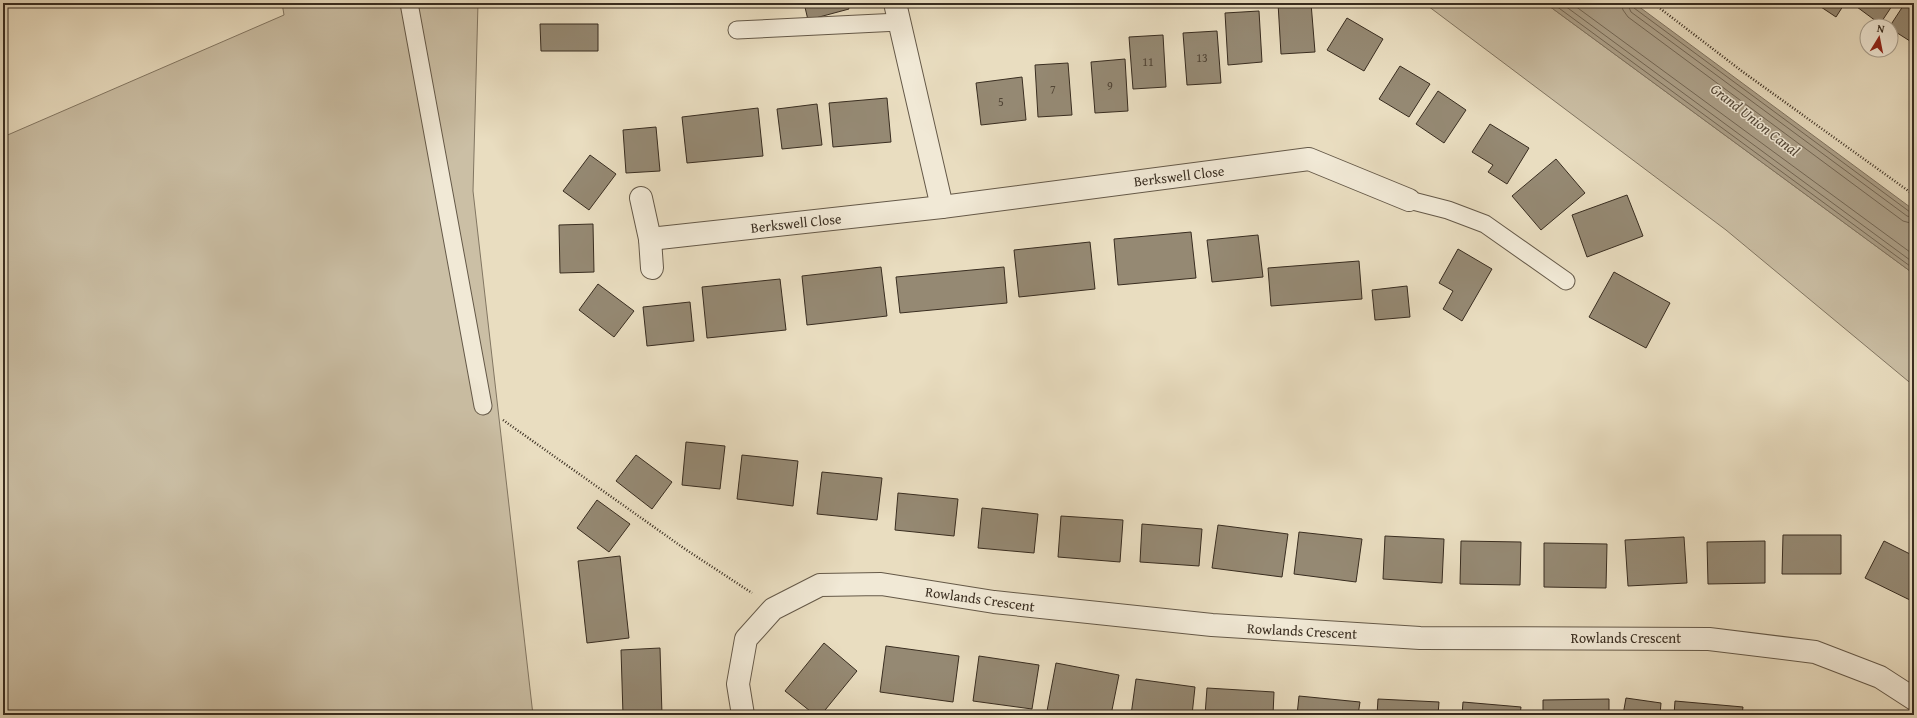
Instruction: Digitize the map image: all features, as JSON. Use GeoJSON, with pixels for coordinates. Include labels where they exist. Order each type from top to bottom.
{"type":"FeatureCollection","features":[{"type":"Feature","properties":{"kind":"street"},"geometry":{"type":"LineString","coordinates":[[897,13],[942,207]]}},
{"type":"Feature","properties":{"kind":"street","name":"Berkswell Close"},"geometry":{"type":"LineString","coordinates":[[650,239],[942,207],[1309,159],[1409,200]]}},
{"type":"Feature","properties":{"kind":"street"},"geometry":{"type":"LineString","coordinates":[[641,198],[650,239],[652,268]]}},
{"type":"Feature","properties":{"kind":"street","name":"Rowlands Crescent"},"geometry":{"type":"LineString","coordinates":[[743,715],[738,684],[746,639],[773,609],[820,585],[881,584],[994,602],[1212,625],[1420,638],[1709,639],[1815,652],[1880,677],[1914,699]]}},
{"type":"Feature","properties":{"kind":"lane"},"geometry":{"type":"LineString","coordinates":[[409,3],[483,406]]}},
{"type":"Feature","properties":{"kind":"lane"},"geometry":{"type":"LineString","coordinates":[[737,30],[897,13]]}},
{"type":"Feature","properties":{"kind":"lane"},"geometry":{"type":"LineString","coordinates":[[1409,200],[1448,210],[1485,224],[1566,281]]}},
{"type":"Feature","properties":{"kind":"path"},"geometry":{"type":"LineString","coordinates":[[1653,3],[1743,72],[1914,195]]}},
{"type":"Feature","properties":{"kind":"path"},"geometry":{"type":"LineString","coordinates":[[483,406],[773,609]]}},
{"type":"Feature","properties":{"kind":"shaded area"},"geometry":{"type":"Polygon","coordinates":[[[282,3],[478,3],[473,191],[533,715],[3,715],[3,137],[284,15],[282,3]]]}},
{"type":"Feature","properties":{"kind":"shaded area"},"geometry":{"type":"Polygon","coordinates":[[[1424,3],[1545,3],[1914,274],[1914,386],[1726,230],[1424,3]]]}},
{"type":"Feature","properties":{"kind":"water","name":"Grand Union Canal"},"geometry":{"type":"Polygon","coordinates":[[[1545,3],[1634,3],[1914,210],[1914,274],[1545,3]]]}},
{"type":"Feature","properties":{"kind":"building"},"geometry":{"type":"Polygon","coordinates":[[[804,3],[847,3],[849,9],[808,20],[804,3]]]}},
{"type":"Feature","properties":{"kind":"building"},"geometry":{"type":"Polygon","coordinates":[[[1278,3],[1311,3],[1315,52],[1281,54],[1278,3]]]}},
{"type":"Feature","properties":{"kind":"building"},"geometry":{"type":"Polygon","coordinates":[[[1815,3],[1845,3],[1836,17],[1815,3]]]}},
{"type":"Feature","properties":{"kind":"building"},"geometry":{"type":"Polygon","coordinates":[[[1860,3],[1894,3],[1884,18],[1872,18],[1857,7],[1860,3]]]}},
{"type":"Feature","properties":{"kind":"building"},"geometry":{"type":"Polygon","coordinates":[[[1905,3],[1914,3],[1913,43],[1899,34],[1899,18],[1895,18],[1905,3]]]}},
{"type":"Feature","properties":{"kind":"building"},"geometry":{"type":"Polygon","coordinates":[[[1259,11],[1262,62],[1228,65],[1225,13],[1259,11]]]}},
{"type":"Feature","properties":{"kind":"building"},"geometry":{"type":"Polygon","coordinates":[[[1347,18],[1383,39],[1364,71],[1327,50],[1347,18]]]}},
{"type":"Feature","properties":{"kind":"building"},"geometry":{"type":"Polygon","coordinates":[[[540,24],[598,24],[598,51],[541,51],[540,24]]]}},
{"type":"Feature","properties":{"kind":"building"},"geometry":{"type":"Polygon","coordinates":[[[1217,31],[1221,83],[1187,85],[1183,33],[1217,31]]]}},
{"type":"Feature","properties":{"kind":"building"},"geometry":{"type":"Polygon","coordinates":[[[1163,35],[1166,87],[1133,89],[1129,37],[1163,35]]]}},
{"type":"Feature","properties":{"kind":"building"},"geometry":{"type":"Polygon","coordinates":[[[1125,59],[1128,111],[1095,113],[1091,62],[1125,59]]]}},
{"type":"Feature","properties":{"kind":"building"},"geometry":{"type":"Polygon","coordinates":[[[1068,63],[1072,115],[1038,117],[1035,65],[1068,63]]]}},
{"type":"Feature","properties":{"kind":"building"},"geometry":{"type":"Polygon","coordinates":[[[1400,66],[1430,84],[1409,117],[1379,99],[1400,66]]]}},
{"type":"Feature","properties":{"kind":"building"},"geometry":{"type":"Polygon","coordinates":[[[1022,77],[1026,120],[981,125],[976,83],[1022,77]]]}},
{"type":"Feature","properties":{"kind":"building"},"geometry":{"type":"Polygon","coordinates":[[[1438,91],[1466,110],[1444,143],[1416,124],[1438,91]]]}},
{"type":"Feature","properties":{"kind":"building"},"geometry":{"type":"Polygon","coordinates":[[[887,98],[891,142],[833,147],[829,103],[887,98]]]}},
{"type":"Feature","properties":{"kind":"building"},"geometry":{"type":"Polygon","coordinates":[[[817,104],[822,145],[782,149],[777,109],[817,104]]]}},
{"type":"Feature","properties":{"kind":"building"},"geometry":{"type":"Polygon","coordinates":[[[758,108],[763,156],[687,163],[682,117],[758,108]]]}},
{"type":"Feature","properties":{"kind":"building"},"geometry":{"type":"Polygon","coordinates":[[[1490,124],[1529,148],[1507,184],[1488,172],[1493,165],[1472,152],[1490,124]]]}},
{"type":"Feature","properties":{"kind":"building"},"geometry":{"type":"Polygon","coordinates":[[[656,127],[660,171],[626,173],[623,130],[656,127]]]}},
{"type":"Feature","properties":{"kind":"building"},"geometry":{"type":"Polygon","coordinates":[[[590,155],[616,174],[589,210],[563,191],[590,155]]]}},
{"type":"Feature","properties":{"kind":"building"},"geometry":{"type":"Polygon","coordinates":[[[1556,159],[1585,193],[1541,230],[1512,196],[1556,159]]]}},
{"type":"Feature","properties":{"kind":"building"},"geometry":{"type":"Polygon","coordinates":[[[1627,195],[1643,236],[1587,257],[1572,215],[1627,195]]]}},
{"type":"Feature","properties":{"kind":"building"},"geometry":{"type":"Polygon","coordinates":[[[593,224],[594,272],[560,273],[559,225],[593,224]]]}},
{"type":"Feature","properties":{"kind":"building"},"geometry":{"type":"Polygon","coordinates":[[[1191,232],[1196,278],[1118,285],[1114,239],[1191,232]]]}},
{"type":"Feature","properties":{"kind":"building"},"geometry":{"type":"Polygon","coordinates":[[[1258,235],[1263,277],[1212,282],[1207,240],[1258,235]]]}},
{"type":"Feature","properties":{"kind":"building"},"geometry":{"type":"Polygon","coordinates":[[[1090,242],[1095,289],[1019,297],[1014,250],[1090,242]]]}},
{"type":"Feature","properties":{"kind":"building"},"geometry":{"type":"Polygon","coordinates":[[[1458,249],[1492,269],[1462,321],[1443,309],[1453,291],[1439,283],[1458,249]]]}},
{"type":"Feature","properties":{"kind":"building"},"geometry":{"type":"Polygon","coordinates":[[[1359,261],[1362,299],[1271,306],[1268,268],[1359,261]]]}},
{"type":"Feature","properties":{"kind":"building"},"geometry":{"type":"Polygon","coordinates":[[[881,267],[887,316],[807,325],[802,276],[881,267]]]}},
{"type":"Feature","properties":{"kind":"building"},"geometry":{"type":"Polygon","coordinates":[[[1004,267],[1007,303],[900,313],[896,277],[1004,267]]]}},
{"type":"Feature","properties":{"kind":"building"},"geometry":{"type":"Polygon","coordinates":[[[1614,272],[1670,303],[1646,348],[1589,317],[1614,272]]]}},
{"type":"Feature","properties":{"kind":"building"},"geometry":{"type":"Polygon","coordinates":[[[780,279],[786,330],[707,338],[702,287],[780,279]]]}},
{"type":"Feature","properties":{"kind":"building"},"geometry":{"type":"Polygon","coordinates":[[[598,284],[634,311],[614,337],[579,310],[598,284]]]}},
{"type":"Feature","properties":{"kind":"building"},"geometry":{"type":"Polygon","coordinates":[[[1407,286],[1410,317],[1375,320],[1372,290],[1407,286]]]}},
{"type":"Feature","properties":{"kind":"building"},"geometry":{"type":"Polygon","coordinates":[[[690,302],[694,341],[647,346],[643,307],[690,302]]]}},
{"type":"Feature","properties":{"kind":"building"},"geometry":{"type":"Polygon","coordinates":[[[686,442],[725,446],[720,489],[682,485],[686,442]]]}},
{"type":"Feature","properties":{"kind":"building"},"geometry":{"type":"Polygon","coordinates":[[[636,455],[672,482],[652,509],[616,481],[636,455]]]}},
{"type":"Feature","properties":{"kind":"building"},"geometry":{"type":"Polygon","coordinates":[[[742,455],[798,461],[793,506],[737,499],[742,455]]]}},
{"type":"Feature","properties":{"kind":"building"},"geometry":{"type":"Polygon","coordinates":[[[822,472],[882,478],[877,520],[817,514],[822,472]]]}},
{"type":"Feature","properties":{"kind":"building"},"geometry":{"type":"Polygon","coordinates":[[[898,493],[958,499],[954,536],[895,530],[898,493]]]}},
{"type":"Feature","properties":{"kind":"building"},"geometry":{"type":"Polygon","coordinates":[[[597,500],[630,524],[609,552],[577,528],[597,500]]]}},
{"type":"Feature","properties":{"kind":"building"},"geometry":{"type":"Polygon","coordinates":[[[982,508],[1038,514],[1034,553],[978,548],[982,508]]]}},
{"type":"Feature","properties":{"kind":"building"},"geometry":{"type":"Polygon","coordinates":[[[1061,516],[1123,520],[1120,562],[1058,557],[1061,516]]]}},
{"type":"Feature","properties":{"kind":"building"},"geometry":{"type":"Polygon","coordinates":[[[1142,524],[1202,529],[1199,566],[1140,562],[1142,524]]]}},
{"type":"Feature","properties":{"kind":"building"},"geometry":{"type":"Polygon","coordinates":[[[1218,525],[1288,534],[1282,577],[1212,568],[1218,525]]]}},
{"type":"Feature","properties":{"kind":"building"},"geometry":{"type":"Polygon","coordinates":[[[1299,532],[1362,539],[1356,582],[1294,574],[1299,532]]]}},
{"type":"Feature","properties":{"kind":"building"},"geometry":{"type":"Polygon","coordinates":[[[1783,535],[1841,535],[1841,574],[1782,574],[1783,535]]]}},
{"type":"Feature","properties":{"kind":"building"},"geometry":{"type":"Polygon","coordinates":[[[1385,536],[1444,539],[1442,583],[1383,579],[1385,536]]]}},
{"type":"Feature","properties":{"kind":"building"},"geometry":{"type":"Polygon","coordinates":[[[1684,537],[1687,583],[1628,586],[1625,540],[1684,537]]]}},
{"type":"Feature","properties":{"kind":"building"},"geometry":{"type":"Polygon","coordinates":[[[1461,541],[1521,542],[1520,585],[1460,584],[1461,541]]]}},
{"type":"Feature","properties":{"kind":"building"},"geometry":{"type":"Polygon","coordinates":[[[1765,541],[1765,583],[1708,584],[1707,542],[1765,541]]]}},
{"type":"Feature","properties":{"kind":"building"},"geometry":{"type":"Polygon","coordinates":[[[1884,541],[1914,556],[1914,602],[1865,578],[1884,541]]]}},
{"type":"Feature","properties":{"kind":"building"},"geometry":{"type":"Polygon","coordinates":[[[1544,543],[1607,544],[1606,588],[1544,587],[1544,543]]]}},
{"type":"Feature","properties":{"kind":"building"},"geometry":{"type":"Polygon","coordinates":[[[620,556],[629,638],[587,643],[578,561],[620,556]]]}},
{"type":"Feature","properties":{"kind":"building"},"geometry":{"type":"Polygon","coordinates":[[[824,643],[857,671],[821,715],[815,715],[785,691],[824,643]]]}},
{"type":"Feature","properties":{"kind":"building"},"geometry":{"type":"Polygon","coordinates":[[[886,646],[959,656],[953,702],[880,692],[886,646]]]}},
{"type":"Feature","properties":{"kind":"building"},"geometry":{"type":"Polygon","coordinates":[[[660,648],[662,715],[623,715],[621,650],[660,648]]]}},
{"type":"Feature","properties":{"kind":"building"},"geometry":{"type":"Polygon","coordinates":[[[979,656],[1039,665],[1032,709],[973,701],[979,656]]]}},
{"type":"Feature","properties":{"kind":"building"},"geometry":{"type":"Polygon","coordinates":[[[1056,663],[1119,675],[1111,715],[1068,715],[1047,711],[1056,663]]]}},
{"type":"Feature","properties":{"kind":"building"},"geometry":{"type":"Polygon","coordinates":[[[1136,679],[1195,687],[1192,715],[1131,715],[1136,679]]]}},
{"type":"Feature","properties":{"kind":"building"},"geometry":{"type":"Polygon","coordinates":[[[1207,688],[1274,692],[1273,715],[1205,715],[1207,688]]]}},
{"type":"Feature","properties":{"kind":"building"},"geometry":{"type":"Polygon","coordinates":[[[1299,696],[1360,702],[1358,715],[1297,715],[1299,696]]]}},
{"type":"Feature","properties":{"kind":"building"},"geometry":{"type":"Polygon","coordinates":[[[1626,698],[1661,703],[1660,715],[1623,715],[1626,698]]]}},
{"type":"Feature","properties":{"kind":"building"},"geometry":{"type":"Polygon","coordinates":[[[1378,699],[1439,702],[1438,715],[1377,715],[1378,699]]]}},
{"type":"Feature","properties":{"kind":"building"},"geometry":{"type":"Polygon","coordinates":[[[1609,699],[1609,715],[1543,715],[1543,700],[1609,699]]]}},
{"type":"Feature","properties":{"kind":"building"},"geometry":{"type":"Polygon","coordinates":[[[1675,701],[1743,707],[1742,715],[1674,715],[1675,701]]]}},
{"type":"Feature","properties":{"kind":"building"},"geometry":{"type":"Polygon","coordinates":[[[1463,702],[1521,707],[1520,715],[1462,715],[1463,702]]]}},
{"type":"Feature","properties":{"kind":"building"},"geometry":{"type":"Polygon","coordinates":[[[1763,711],[1781,715],[1762,715],[1763,711]]]}}]}
